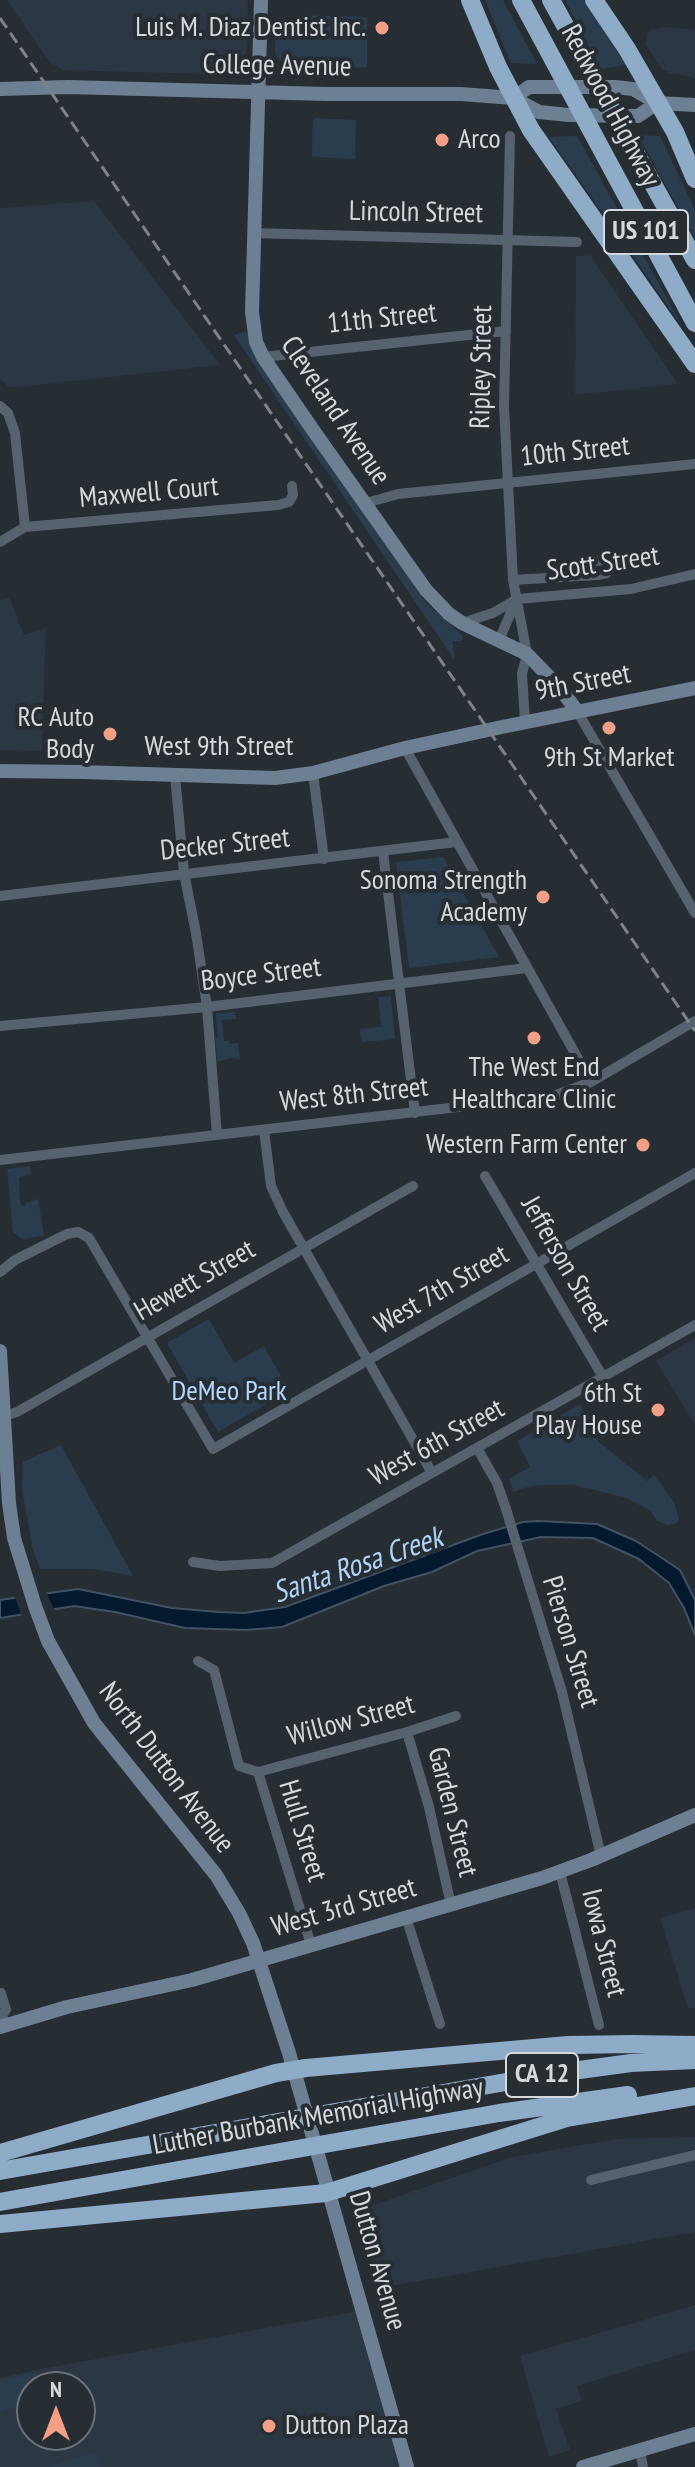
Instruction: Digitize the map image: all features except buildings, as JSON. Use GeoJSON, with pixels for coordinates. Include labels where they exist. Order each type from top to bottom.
{"type":"FeatureCollection","features":[{"type":"Feature","properties":{"kind":"highway"},"geometry":{"type":"LineString","coordinates":[[470,0],[513,98],[544,151],[695,364]]}},
{"type":"Feature","properties":{"kind":"highway","name":"Redwood Highway"},"geometry":{"type":"LineString","coordinates":[[521,0],[695,323]]}},
{"type":"Feature","properties":{"kind":"highway","name":"Redwood Highway"},"geometry":{"type":"LineString","coordinates":[[551,0],[695,260]]}},
{"type":"Feature","properties":{"kind":"highway"},"geometry":{"type":"LineString","coordinates":[[594,0],[627,49],[675,132],[695,179]]}},
{"type":"Feature","properties":{"kind":"highway"},"geometry":{"type":"LineString","coordinates":[[0,2153],[294,2069],[568,2045],[695,2045]]}},
{"type":"Feature","properties":{"kind":"highway","name":"Luther Burbank Memorial Highway"},"geometry":{"type":"LineString","coordinates":[[0,2171],[582,2069],[695,2060]]}},
{"type":"Feature","properties":{"kind":"highway"},"geometry":{"type":"LineString","coordinates":[[0,2224],[330,2192],[549,2123],[695,2093]]}},
{"type":"Feature","properties":{"kind":"highway","name":"Luther Burbank Memorial Highway"},"geometry":{"type":"LineString","coordinates":[[0,2202],[585,2099],[695,2093]]}},
{"type":"Feature","properties":{"kind":"main road","name":"Cleveland Avenue"},"geometry":{"type":"LineString","coordinates":[[261,0],[253,327],[263,357],[426,590],[462,623],[527,654],[577,711]]}},
{"type":"Feature","properties":{"kind":"main road","name":"College Avenue"},"geometry":{"type":"LineString","coordinates":[[513,98],[529,87],[615,87],[633,89],[657,103],[695,105]]}},
{"type":"Feature","properties":{"kind":"main road","name":"College Avenue"},"geometry":{"type":"LineString","coordinates":[[0,89],[452,94],[513,98],[539,112],[569,115],[638,116],[657,103]]}},
{"type":"Feature","properties":{"kind":"main road","name":"9th Street"},"geometry":{"type":"LineString","coordinates":[[482,731],[695,688]]}},
{"type":"Feature","properties":{"kind":"main road","name":"West 9th Street"},"geometry":{"type":"LineString","coordinates":[[0,771],[275,778],[313,773],[482,731]]}},
{"type":"Feature","properties":{"kind":"main road","name":"North Dutton Avenue"},"geometry":{"type":"LineString","coordinates":[[0,1351],[2,1417],[14,1538],[48,1641],[94,1723],[216,1875],[239,1913],[259,1960],[294,2069]]}},
{"type":"Feature","properties":{"kind":"main road","name":"West 3rd Street"},"geometry":{"type":"LineString","coordinates":[[2,2020],[192,1980],[451,1905],[560,1872],[695,1815]]}},
{"type":"Feature","properties":{"kind":"main road","name":"Dutton Avenue"},"geometry":{"type":"LineString","coordinates":[[294,2069],[407,2467]]}},
{"type":"Feature","properties":{"kind":"main road"},"geometry":{"type":"LineString","coordinates":[[583,2467],[695,2434]]}},
{"type":"Feature","properties":{"kind":"street","name":"Ripley Street"},"geometry":{"type":"LineString","coordinates":[[510,136],[504,406],[513,580],[527,654],[522,674],[525,722]]}},
{"type":"Feature","properties":{"kind":"street","name":"Lincoln Street"},"geometry":{"type":"LineString","coordinates":[[253,233],[577,242]]}},
{"type":"Feature","properties":{"kind":"street","name":"11th Street"},"geometry":{"type":"LineString","coordinates":[[263,357],[506,331]]}},
{"type":"Feature","properties":{"kind":"street"},"geometry":{"type":"LineString","coordinates":[[0,406],[8,413],[15,433],[25,527]]}},
{"type":"Feature","properties":{"kind":"street","name":"10th Street"},"geometry":{"type":"LineString","coordinates":[[366,503],[398,494],[695,464]]}},
{"type":"Feature","properties":{"kind":"street","name":"Maxwell Court"},"geometry":{"type":"LineString","coordinates":[[0,542],[25,527],[278,505],[289,502],[293,495],[292,486]]}},
{"type":"Feature","properties":{"kind":"street","name":"Scott Street"},"geometry":{"type":"LineString","coordinates":[[517,599],[631,589],[695,574]]}},
{"type":"Feature","properties":{"kind":"street"},"geometry":{"type":"LineString","coordinates":[[513,580],[564,575]]}},
{"type":"Feature","properties":{"kind":"street"},"geometry":{"type":"LineString","coordinates":[[462,623],[493,613],[517,599]]}},
{"type":"Feature","properties":{"kind":"street"},"geometry":{"type":"LineString","coordinates":[[499,640],[517,599]]}},
{"type":"Feature","properties":{"kind":"street"},"geometry":{"type":"LineString","coordinates":[[577,711],[695,913]]}},
{"type":"Feature","properties":{"kind":"street"},"geometry":{"type":"LineString","coordinates":[[405,748],[591,1082]]}},
{"type":"Feature","properties":{"kind":"street"},"geometry":{"type":"LineString","coordinates":[[313,773],[324,859]]}},
{"type":"Feature","properties":{"kind":"street"},"geometry":{"type":"LineString","coordinates":[[175,775],[184,873],[207,1007],[217,1135]]}},
{"type":"Feature","properties":{"kind":"street","name":"Decker Street"},"geometry":{"type":"LineString","coordinates":[[0,896],[456,842]]}},
{"type":"Feature","properties":{"kind":"street"},"geometry":{"type":"LineString","coordinates":[[383,852],[415,1113]]}},
{"type":"Feature","properties":{"kind":"street","name":"Boyce Street"},"geometry":{"type":"LineString","coordinates":[[0,1026],[207,1007],[527,968]]}},
{"type":"Feature","properties":{"kind":"street","name":"West 8th Street"},"geometry":{"type":"LineString","coordinates":[[0,1160],[553,1096],[591,1082],[695,1021]]}},
{"type":"Feature","properties":{"kind":"street"},"geometry":{"type":"LineString","coordinates":[[264,1130],[271,1186],[302,1248],[432,1473]]}},
{"type":"Feature","properties":{"kind":"street","name":"West 7th Street"},"geometry":{"type":"LineString","coordinates":[[146,1337],[213,1449],[695,1173]]}},
{"type":"Feature","properties":{"kind":"street","name":"Jefferson Street"},"geometry":{"type":"LineString","coordinates":[[485,1176],[603,1377]]}},
{"type":"Feature","properties":{"kind":"street","name":"Hewett Street"},"geometry":{"type":"LineString","coordinates":[[2,1417],[17,1412],[413,1186]]}},
{"type":"Feature","properties":{"kind":"street"},"geometry":{"type":"LineString","coordinates":[[0,1272],[15,1260],[67,1234],[78,1232],[89,1238],[146,1337]]}},
{"type":"Feature","properties":{"kind":"street","name":"West 6th Street"},"geometry":{"type":"LineString","coordinates":[[193,1562],[220,1566],[272,1563],[695,1325]]}},
{"type":"Feature","properties":{"kind":"street","name":"Pierson Street"},"geometry":{"type":"LineString","coordinates":[[477,1448],[497,1483],[562,1692],[601,1856]]}},
{"type":"Feature","properties":{"kind":"street","name":"Hull Street"},"geometry":{"type":"LineString","coordinates":[[198,1661],[214,1670],[239,1766],[258,1772],[311,1945]]}},
{"type":"Feature","properties":{"kind":"street","name":"Willow Street"},"geometry":{"type":"LineString","coordinates":[[258,1772],[456,1716]]}},
{"type":"Feature","properties":{"kind":"street","name":"Garden Street"},"geometry":{"type":"LineString","coordinates":[[407,1732],[429,1807],[451,1905]]}},
{"type":"Feature","properties":{"kind":"street","name":"Iowa Street"},"geometry":{"type":"LineString","coordinates":[[560,1872],[599,2025]]}},
{"type":"Feature","properties":{"kind":"street"},"geometry":{"type":"LineString","coordinates":[[406,1917],[440,2024]]}},
{"type":"Feature","properties":{"kind":"street"},"geometry":{"type":"LineString","coordinates":[[1,1993],[6,2010],[2,2020]]}},
{"type":"Feature","properties":{"kind":"street"},"geometry":{"type":"LineString","coordinates":[[591,2180],[695,2155]]}},
{"type":"Feature","properties":{"kind":"street"},"geometry":{"type":"LineString","coordinates":[[640,2450],[643,2467]]}},
{"type":"Feature","properties":{"kind":"shaded area"},"geometry":{"type":"Polygon","coordinates":[[[7,0],[248,0],[246,71],[241,75],[63,70],[51,63],[43,53],[7,0]]]}},
{"type":"Feature","properties":{"kind":"shaded area"},"geometry":{"type":"Polygon","coordinates":[[[666,27],[695,30],[695,78],[662,69],[645,44],[649,30],[666,27]]]}},
{"type":"Feature","properties":{"kind":"shaded area"},"geometry":{"type":"Polygon","coordinates":[[[94,201],[220,365],[10,388],[0,379],[0,208],[94,201]]]}},
{"type":"Feature","properties":{"kind":"shaded area"},"geometry":{"type":"Polygon","coordinates":[[[590,255],[678,384],[575,395],[576,256],[590,255]]]}},
{"type":"Feature","properties":{"kind":"shaded area"},"geometry":{"type":"Polygon","coordinates":[[[9,597],[24,635],[46,628],[42,751],[0,750],[0,601],[9,597]]]}},
{"type":"Feature","properties":{"kind":"shaded area"},"geometry":{"type":"Polygon","coordinates":[[[695,1338],[695,1425],[656,1361],[695,1338]]]}},
{"type":"Feature","properties":{"kind":"shaded area"},"geometry":{"type":"Polygon","coordinates":[[[523,1522],[597,1524],[636,1541],[680,1570],[695,1600],[695,1635],[669,1583],[639,1559],[593,1538],[541,1537],[477,1551],[432,1572],[384,1586],[282,1627],[246,1630],[185,1628],[74,1606],[0,1618],[0,1600],[78,1589],[172,1608],[218,1612],[244,1613],[285,1607],[483,1534],[523,1522]]]}},
{"type":"Feature","properties":{"kind":"shaded area"},"geometry":{"type":"Polygon","coordinates":[[[695,1908],[695,2008],[688,2008],[660,1918],[695,1908]]]}},
{"type":"Feature","properties":{"kind":"shaded area"},"geometry":{"type":"Polygon","coordinates":[[[695,2137],[695,2232],[380,2288],[359,2210],[512,2157],[616,2139],[695,2137]]]}},
{"type":"Feature","properties":{"kind":"shaded area"},"geometry":{"type":"Polygon","coordinates":[[[695,2305],[695,2350],[577,2386],[582,2401],[556,2409],[570,2450],[549,2457],[520,2356],[695,2305]]]}},
{"type":"Feature","properties":{"kind":"shaded area"},"geometry":{"type":"Polygon","coordinates":[[[364,2310],[405,2467],[0,2467],[0,2378],[16,2374],[16,2451],[96,2451],[96,2371],[32,2371],[364,2310]]]}},
{"type":"Feature","properties":{"kind":"green space"},"geometry":{"type":"Polygon","coordinates":[[[485,0],[503,0],[537,64],[511,63],[485,0]]]}},
{"type":"Feature","properties":{"kind":"green space"},"geometry":{"type":"Polygon","coordinates":[[[565,0],[584,0],[626,65],[601,69],[565,0]]]}},
{"type":"Feature","properties":{"kind":"green space"},"geometry":{"type":"Polygon","coordinates":[[[307,15],[367,17],[367,67],[305,72],[291,69],[281,62],[275,54],[275,38],[307,36],[307,15]]]}},
{"type":"Feature","properties":{"kind":"green space"},"geometry":{"type":"Polygon","coordinates":[[[313,118],[356,120],[355,159],[312,157],[313,118]]]}},
{"type":"Feature","properties":{"kind":"green space"},"geometry":{"type":"Polygon","coordinates":[[[638,135],[660,136],[695,210],[695,239],[638,135]]]}},
{"type":"Feature","properties":{"kind":"green space"},"geometry":{"type":"Polygon","coordinates":[[[577,136],[684,329],[549,137],[577,136]]]}},
{"type":"Feature","properties":{"kind":"green space"},"geometry":{"type":"Polygon","coordinates":[[[246,331],[426,603],[462,635],[462,641],[453,641],[454,659],[234,335],[246,331]]]}},
{"type":"Feature","properties":{"kind":"green space"},"geometry":{"type":"Polygon","coordinates":[[[443,857],[499,957],[409,968],[396,862],[443,857]]]}},
{"type":"Feature","properties":{"kind":"green space"},"geometry":{"type":"Polygon","coordinates":[[[391,996],[395,1039],[362,1042],[360,1029],[381,1027],[378,997],[391,996]]]}},
{"type":"Feature","properties":{"kind":"green space"},"geometry":{"type":"Polygon","coordinates":[[[235,1012],[236,1019],[222,1020],[224,1041],[238,1043],[240,1059],[217,1062],[216,1013],[235,1012]]]}},
{"type":"Feature","properties":{"kind":"green space"},"geometry":{"type":"Polygon","coordinates":[[[30,1166],[31,1175],[19,1177],[20,1202],[26,1206],[26,1203],[38,1199],[44,1236],[22,1239],[13,1232],[7,1169],[30,1166]]]}},
{"type":"Feature","properties":{"kind":"green space","name":"DeMeo Park"},"geometry":{"type":"Polygon","coordinates":[[[209,1319],[234,1363],[264,1346],[289,1391],[218,1432],[168,1345],[168,1342],[209,1319]]]}},
{"type":"Feature","properties":{"kind":"green space"},"geometry":{"type":"Polygon","coordinates":[[[580,1404],[599,1442],[647,1481],[654,1475],[674,1502],[679,1520],[675,1524],[657,1521],[651,1511],[626,1498],[573,1485],[531,1486],[513,1492],[509,1479],[530,1467],[517,1441],[580,1404]]]}},
{"type":"Feature","properties":{"kind":"green space"},"geometry":{"type":"Polygon","coordinates":[[[61,1445],[133,1576],[93,1569],[40,1569],[32,1546],[22,1489],[23,1462],[61,1445]]]}},
{"type":"Feature","properties":{"kind":"green space"},"geometry":{"type":"Polygon","coordinates":[[[16,2377],[16,2407],[0,2412],[0,2381],[16,2377]]]}},
{"type":"Feature","properties":{"kind":"green space"},"geometry":{"type":"Polygon","coordinates":[[[96,2452],[100,2467],[46,2467],[96,2452]]]}},
{"type":"Feature","properties":{"kind":"pier"},"geometry":{"type":"Polygon","coordinates":[[[45,1589],[56,1614],[22,1618],[14,1594],[45,1589]]]}},
{"type":"Feature","properties":{"kind":"railway"},"geometry":{"type":"LineString","coordinates":[[0,18],[695,1031]]}},
{"type":"Feature","properties":{"kind":"place","name":"Luis M. Diaz Dentist Inc."},"geometry":{"type":"Point","coordinates":[382,28]}},
{"type":"Feature","properties":{"kind":"place","name":"Arco"},"geometry":{"type":"Point","coordinates":[442,140]}},
{"type":"Feature","properties":{"kind":"place","name":"9th St Market"},"geometry":{"type":"Point","coordinates":[609,728]}},
{"type":"Feature","properties":{"kind":"place","name":"RC Auto Body"},"geometry":{"type":"Point","coordinates":[110,734]}},
{"type":"Feature","properties":{"kind":"place","name":"Sonoma Strength Academy"},"geometry":{"type":"Point","coordinates":[543,897]}},
{"type":"Feature","properties":{"kind":"place","name":"The West End Healthcare Clinic"},"geometry":{"type":"Point","coordinates":[534,1038]}},
{"type":"Feature","properties":{"kind":"place","name":"Western Farm Center"},"geometry":{"type":"Point","coordinates":[643,1145]}},
{"type":"Feature","properties":{"kind":"place","name":"6th St Play House"},"geometry":{"type":"Point","coordinates":[658,1410]}},
{"type":"Feature","properties":{"kind":"place","name":"Dutton Plaza"},"geometry":{"type":"Point","coordinates":[269,2426]}},
{"type":"Feature","properties":{"kind":"water label","name":"Santa Rosa Creek"},"geometry":{"type":"Point","coordinates":[358,1566]}}]}
